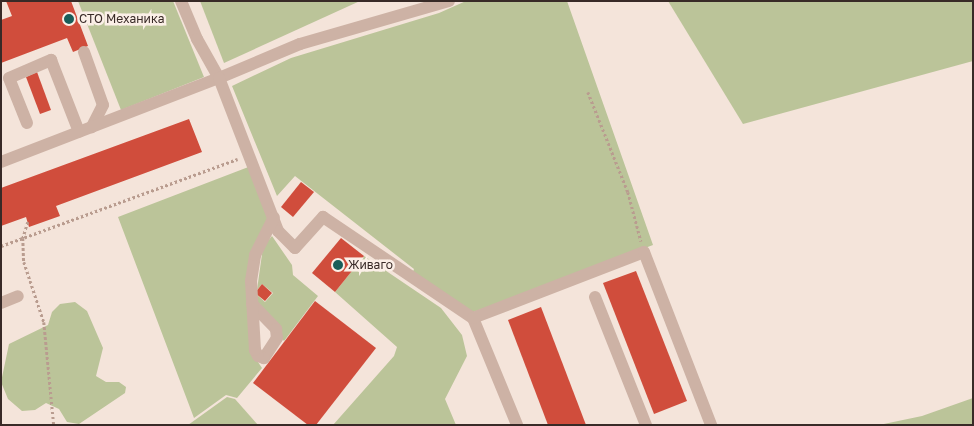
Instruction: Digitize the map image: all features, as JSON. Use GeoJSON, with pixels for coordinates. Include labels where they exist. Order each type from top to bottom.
{"type":"FeatureCollection","features":[{"type":"Feature","properties":{"kind":"lane"},"geometry":{"type":"LineString","coordinates":[[181,1],[197,39],[219,78],[278,231],[295,248],[323,217],[473,318],[517,425]]}},
{"type":"Feature","properties":{"kind":"lane"},"geometry":{"type":"LineString","coordinates":[[1,162],[219,78],[300,44],[449,1]]}},
{"type":"Feature","properties":{"kind":"lane"},"geometry":{"type":"LineString","coordinates":[[84,52],[103,105],[92,127]]}},
{"type":"Feature","properties":{"kind":"lane"},"geometry":{"type":"LineString","coordinates":[[27,123],[9,78],[51,60],[79,132]]}},
{"type":"Feature","properties":{"kind":"lane"},"geometry":{"type":"LineString","coordinates":[[252,304],[251,281],[255,255],[274,217]]}},
{"type":"Feature","properties":{"kind":"lane"},"geometry":{"type":"LineString","coordinates":[[473,318],[644,252],[711,425]]}},
{"type":"Feature","properties":{"kind":"lane"},"geometry":{"type":"LineString","coordinates":[[1,303],[18,296]]}},
{"type":"Feature","properties":{"kind":"lane"},"geometry":{"type":"LineString","coordinates":[[596,297],[646,425]]}},
{"type":"Feature","properties":{"kind":"path"},"geometry":{"type":"LineString","coordinates":[[588,92],[628,192],[644,252]]}},
{"type":"Feature","properties":{"kind":"path"},"geometry":{"type":"LineString","coordinates":[[1,246],[249,154]]}},
{"type":"Feature","properties":{"kind":"path"},"geometry":{"type":"LineString","coordinates":[[28,222],[23,238],[24,262],[47,338],[54,425]]}},
{"type":"Feature","properties":{"kind":"green space"},"geometry":{"type":"Polygon","coordinates":[[[78,1],[173,1],[204,77],[121,110],[78,1]]]}},
{"type":"Feature","properties":{"kind":"green space"},"geometry":{"type":"Polygon","coordinates":[[[200,1],[360,1],[224,63],[200,1]]]}},
{"type":"Feature","properties":{"kind":"green space"},"geometry":{"type":"Polygon","coordinates":[[[466,1],[567,1],[653,245],[471,313],[412,274],[414,269],[295,176],[277,196],[232,86],[291,58],[439,13],[466,1]]]}},
{"type":"Feature","properties":{"kind":"green space"},"geometry":{"type":"Polygon","coordinates":[[[668,1],[973,1],[973,61],[743,124],[668,1]]]}},
{"type":"Feature","properties":{"kind":"green space"},"geometry":{"type":"Polygon","coordinates":[[[251,166],[270,217],[252,256],[254,356],[262,368],[237,398],[226,395],[194,418],[118,217],[251,166]]]}},
{"type":"Feature","properties":{"kind":"green space"},"geometry":{"type":"Polygon","coordinates":[[[272,236],[292,265],[293,275],[318,296],[284,341],[253,303],[255,293],[265,302],[273,293],[262,284],[257,290],[263,247],[272,236]]]}},
{"type":"Feature","properties":{"kind":"green space"},"geometry":{"type":"Polygon","coordinates":[[[364,256],[441,308],[462,335],[467,356],[445,399],[456,425],[333,425],[394,356],[397,347],[335,292],[364,256]]]}},
{"type":"Feature","properties":{"kind":"green space"},"geometry":{"type":"Polygon","coordinates":[[[75,302],[87,311],[103,348],[96,376],[106,382],[119,382],[126,387],[125,393],[79,424],[67,422],[59,409],[46,403],[35,410],[22,411],[8,399],[1,382],[9,344],[48,325],[52,312],[60,304],[75,302]]]}},
{"type":"Feature","properties":{"kind":"green space"},"geometry":{"type":"Polygon","coordinates":[[[227,397],[235,399],[258,425],[188,425],[227,397]]]}},
{"type":"Feature","properties":{"kind":"green space"},"geometry":{"type":"Polygon","coordinates":[[[973,398],[973,425],[879,425],[922,416],[973,398]]]}},
{"type":"Feature","properties":{"kind":"building"},"geometry":{"type":"Polygon","coordinates":[[[6,1],[71,1],[88,46],[73,52],[67,38],[1,63],[1,20],[12,16],[6,1]]]}},
{"type":"Feature","properties":{"kind":"building"},"geometry":{"type":"Polygon","coordinates":[[[37,72],[51,110],[40,114],[26,77],[37,72]]]}},
{"type":"Feature","properties":{"kind":"building"},"geometry":{"type":"Polygon","coordinates":[[[189,119],[202,152],[56,206],[60,216],[29,227],[26,217],[1,226],[1,188],[189,119]]]}},
{"type":"Feature","properties":{"kind":"building"},"geometry":{"type":"Polygon","coordinates":[[[301,182],[314,192],[293,217],[281,207],[301,182]]]}},
{"type":"Feature","properties":{"kind":"building","name":"Живаго"},"geometry":{"type":"Polygon","coordinates":[[[341,238],[364,256],[335,292],[312,273],[341,238]]]}},
{"type":"Feature","properties":{"kind":"building"},"geometry":{"type":"Polygon","coordinates":[[[636,271],[687,401],[654,414],[603,283],[636,271]]]}},
{"type":"Feature","properties":{"kind":"building"},"geometry":{"type":"Polygon","coordinates":[[[262,284],[272,293],[265,301],[255,293],[262,284]]]}},
{"type":"Feature","properties":{"kind":"building"},"geometry":{"type":"Polygon","coordinates":[[[315,301],[376,348],[316,425],[308,425],[253,383],[315,301]]]}},
{"type":"Feature","properties":{"kind":"building"},"geometry":{"type":"Polygon","coordinates":[[[541,307],[586,425],[548,425],[508,320],[541,307]]]}},
{"type":"Feature","properties":{"kind":"place","name":"СТО Механика"},"geometry":{"type":"Point","coordinates":[69,19]}},
{"type":"Feature","properties":{"kind":"place","name":"Живаго"},"geometry":{"type":"Point","coordinates":[338,265]}}]}
